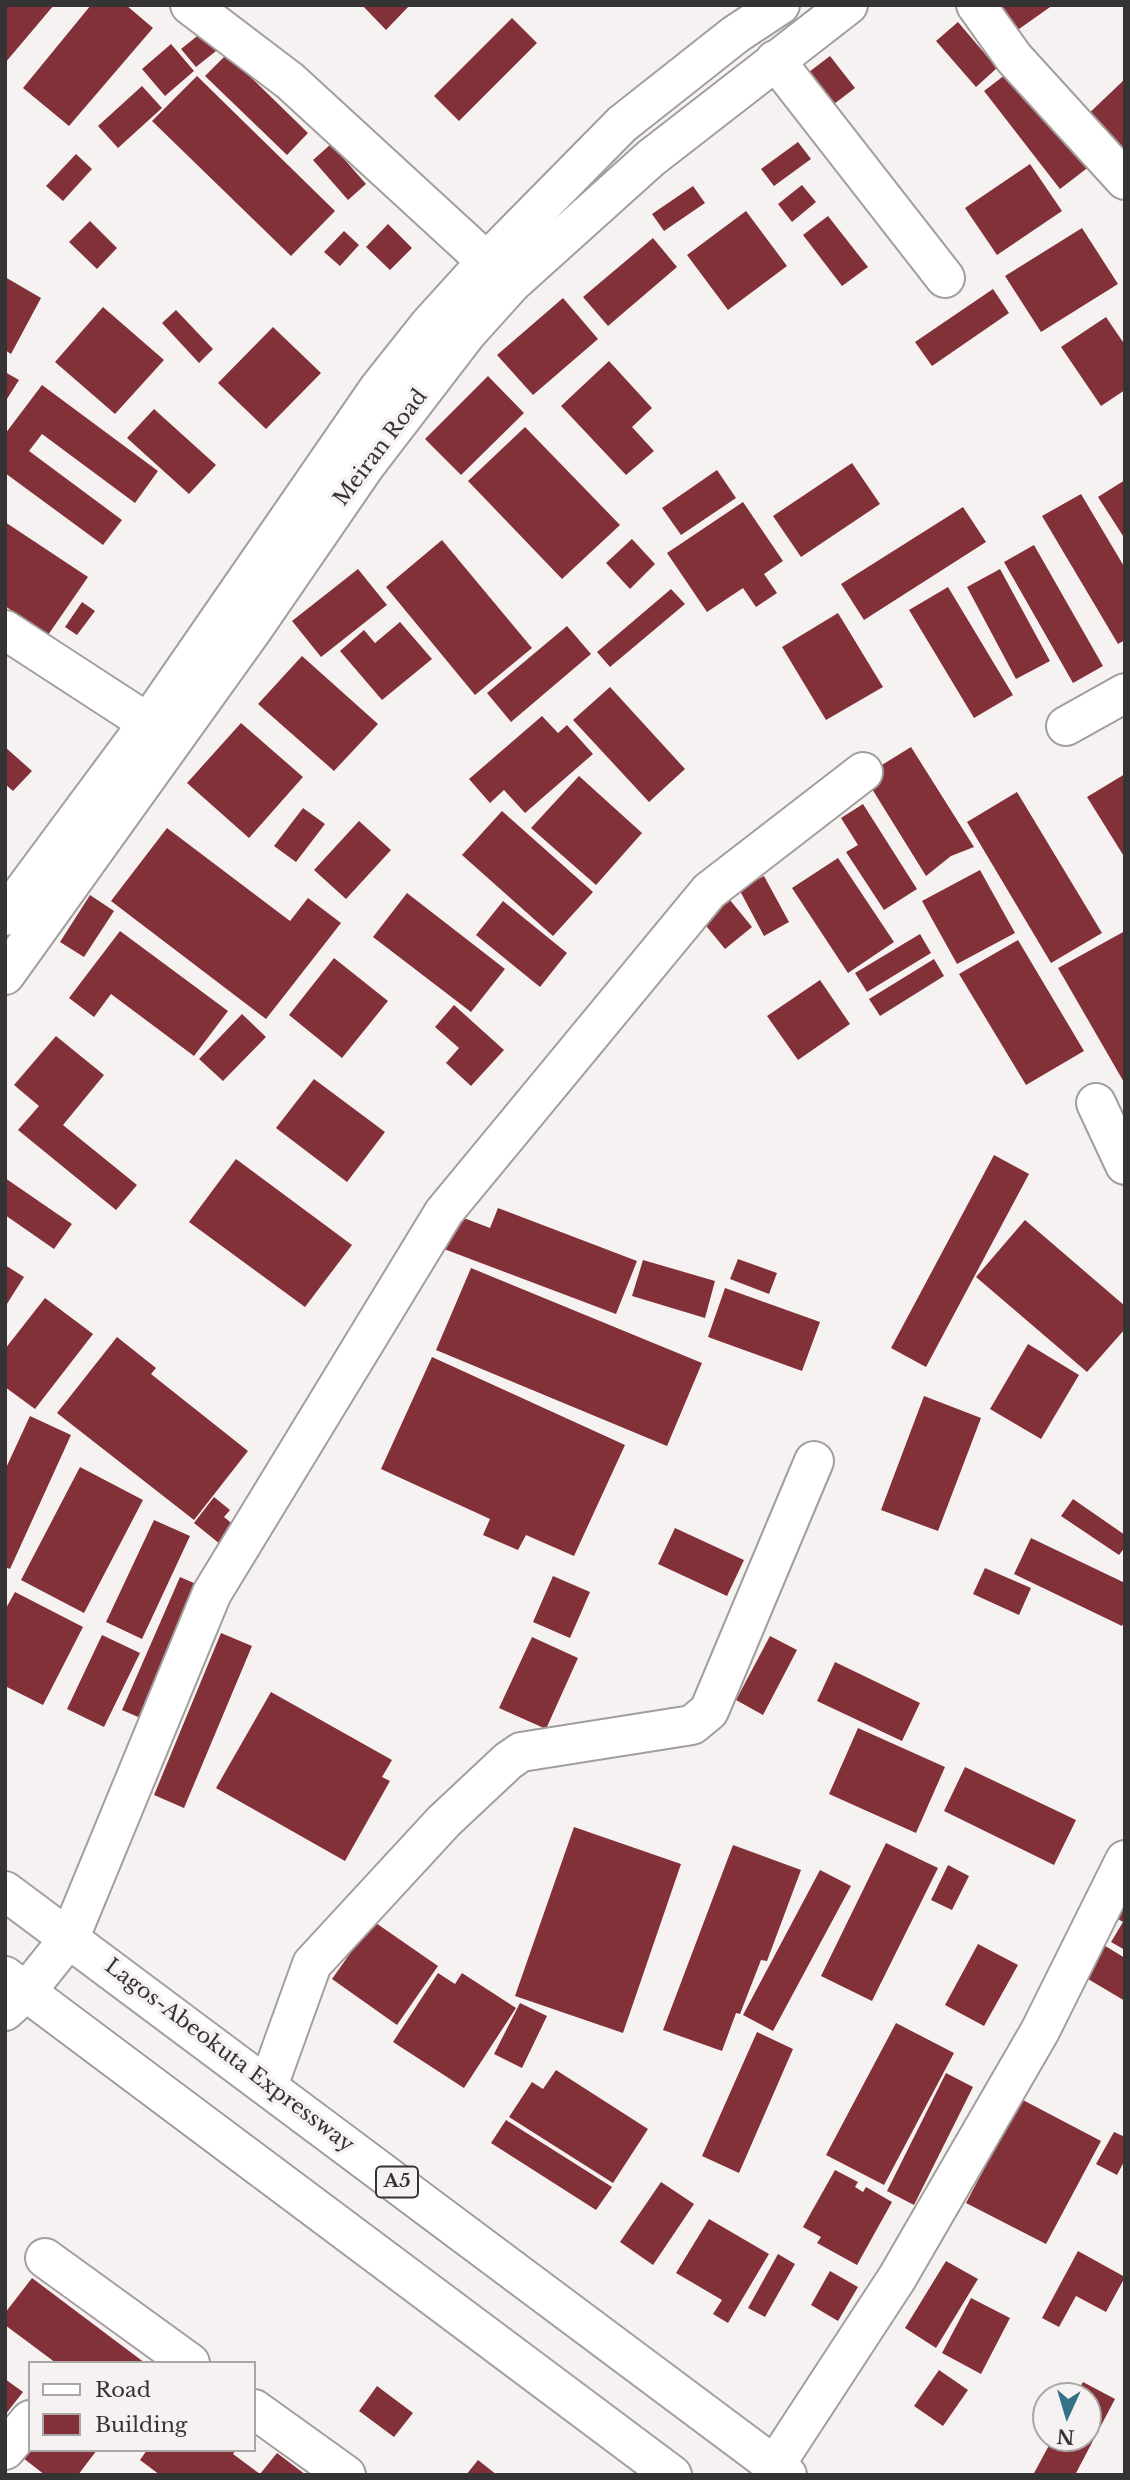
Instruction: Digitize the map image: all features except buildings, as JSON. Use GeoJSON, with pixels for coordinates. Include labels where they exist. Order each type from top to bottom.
{"type":"FeatureCollection","features":[{"type":"Feature","properties":{"kind":"main road"},"geometry":{"type":"LineString","coordinates":[[190,5],[290,81],[499,273]]}},
{"type":"Feature","properties":{"kind":"main road","name":"Meiran Road"},"geometry":{"type":"LineString","coordinates":[[5,975],[365,466],[467,333],[499,273],[622,124],[736,34],[780,5]]}},
{"type":"Feature","properties":{"kind":"main road","name":"Meiran Road"},"geometry":{"type":"LineString","coordinates":[[5,916],[148,723],[379,388],[429,325],[848,5]]}},
{"type":"Feature","properties":{"kind":"main road"},"geometry":{"type":"LineString","coordinates":[[976,5],[1014,58],[1125,180]]}},
{"type":"Feature","properties":{"kind":"main road"},"geometry":{"type":"LineString","coordinates":[[775,60],[945,278]]}},
{"type":"Feature","properties":{"kind":"main road"},"geometry":{"type":"LineString","coordinates":[[622,124],[651,158]]}},
{"type":"Feature","properties":{"kind":"main road"},"geometry":{"type":"LineString","coordinates":[[5,630],[148,723]]}},
{"type":"Feature","properties":{"kind":"main road"},"geometry":{"type":"LineString","coordinates":[[1066,726],[1125,693]]}},
{"type":"Feature","properties":{"kind":"main road"},"geometry":{"type":"LineString","coordinates":[[672,2475],[12,1993],[70,1937],[212,1592],[444,1212],[709,891],[863,772]]}},
{"type":"Feature","properties":{"kind":"main road"},"geometry":{"type":"LineString","coordinates":[[1096,1103],[1125,1165]]}},
{"type":"Feature","properties":{"kind":"main road"},"geometry":{"type":"LineString","coordinates":[[268,2086],[312,1964],[444,1821],[508,1761],[521,1752],[692,1725],[709,1711],[814,1461]]}},
{"type":"Feature","properties":{"kind":"main road"},"geometry":{"type":"LineString","coordinates":[[781,2470],[897,2278],[1033,2043],[1125,1860]]}},
{"type":"Feature","properties":{"kind":"main road","name":"Lagos-Abeokuta Expressway"},"geometry":{"type":"LineString","coordinates":[[5,1891],[781,2470]]}},
{"type":"Feature","properties":{"kind":"main road"},"geometry":{"type":"LineString","coordinates":[[44,2259],[187,2361]]}},
{"type":"Feature","properties":{"kind":"main road"},"geometry":{"type":"LineString","coordinates":[[256,2410],[346,2475]]}},
{"type":"Feature","properties":{"kind":"main road"},"geometry":{"type":"LineString","coordinates":[[5,2450],[28,2422]]}}]}
